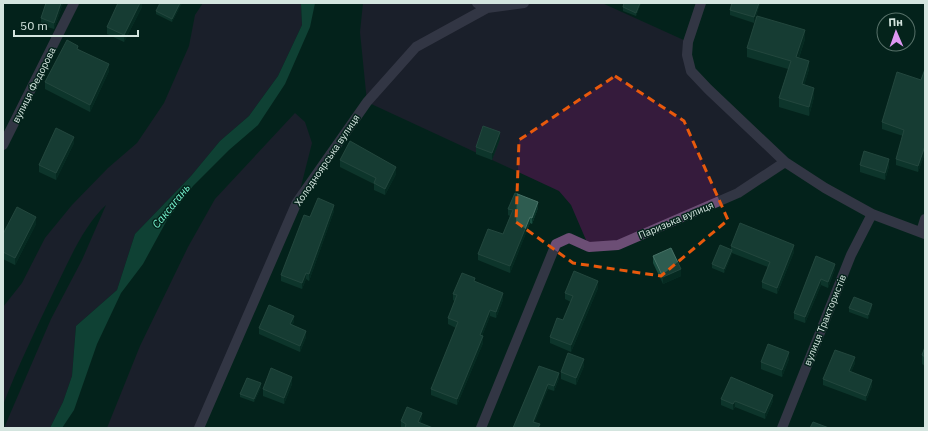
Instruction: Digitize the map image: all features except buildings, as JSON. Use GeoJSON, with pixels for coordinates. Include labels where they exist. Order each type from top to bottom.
{"type":"FeatureCollection","features":[{"type":"Feature","properties":{"kind":"street","name":"вулиця Федорова"},"geometry":{"type":"LineString","coordinates":[[3,145],[74,3]]}},
{"type":"Feature","properties":{"kind":"street"},"geometry":{"type":"LineString","coordinates":[[477,3],[487,8],[524,3]]}},
{"type":"Feature","properties":{"kind":"street"},"geometry":{"type":"LineString","coordinates":[[701,3],[688,42],[687,55],[691,71],[708,89],[786,162],[825,188],[872,214],[923,233],[925,219]]}},
{"type":"Feature","properties":{"kind":"street","name":"Холодноярська вулиця"},"geometry":{"type":"LineString","coordinates":[[199,428],[297,202],[367,102],[416,47],[487,8]]}},
{"type":"Feature","properties":{"kind":"street","name":"Паризька вулиця"},"geometry":{"type":"LineString","coordinates":[[481,428],[556,244],[570,238],[589,247],[618,245],[738,193],[786,162]]}},
{"type":"Feature","properties":{"kind":"street","name":"вулиця Трактористів"},"geometry":{"type":"LineString","coordinates":[[782,428],[851,254],[872,214]]}},
{"type":"Feature","properties":{"kind":"highlighted area"},"geometry":{"type":"Polygon","coordinates":[[[615,76],[684,121],[728,220],[661,276],[573,263],[516,222],[519,140],[615,76]]]}},
{"type":"Feature","properties":{"kind":"shaded area"},"geometry":{"type":"Polygon","coordinates":[[[203,3],[301,3],[302,25],[278,76],[249,116],[220,141],[191,176],[135,234],[117,290],[76,326],[72,376],[63,402],[50,428],[4,428],[51,319],[82,260],[106,205],[90,223],[71,257],[27,348],[3,405],[3,307],[22,283],[45,238],[72,205],[108,168],[137,143],[164,103],[189,46],[195,15],[203,3]]]}},
{"type":"Feature","properties":{"kind":"shaded area"},"geometry":{"type":"Polygon","coordinates":[[[363,3],[602,3],[688,42],[691,71],[785,162],[738,193],[618,245],[589,247],[571,205],[559,191],[367,102],[360,32],[363,3]]]}},
{"type":"Feature","properties":{"kind":"shaded area"},"geometry":{"type":"Polygon","coordinates":[[[295,113],[305,122],[312,143],[297,202],[199,428],[107,428],[140,346],[188,247],[215,199],[295,113]]]}},
{"type":"Feature","properties":{"kind":"water","name":"Саксагань"},"geometry":{"type":"Polygon","coordinates":[[[301,3],[315,3],[310,27],[285,84],[258,125],[229,150],[193,186],[167,220],[143,264],[121,293],[97,344],[74,410],[62,428],[50,428],[63,402],[72,376],[76,326],[117,290],[135,234],[191,176],[220,141],[249,116],[278,76],[302,25],[301,3]]]}}]}
